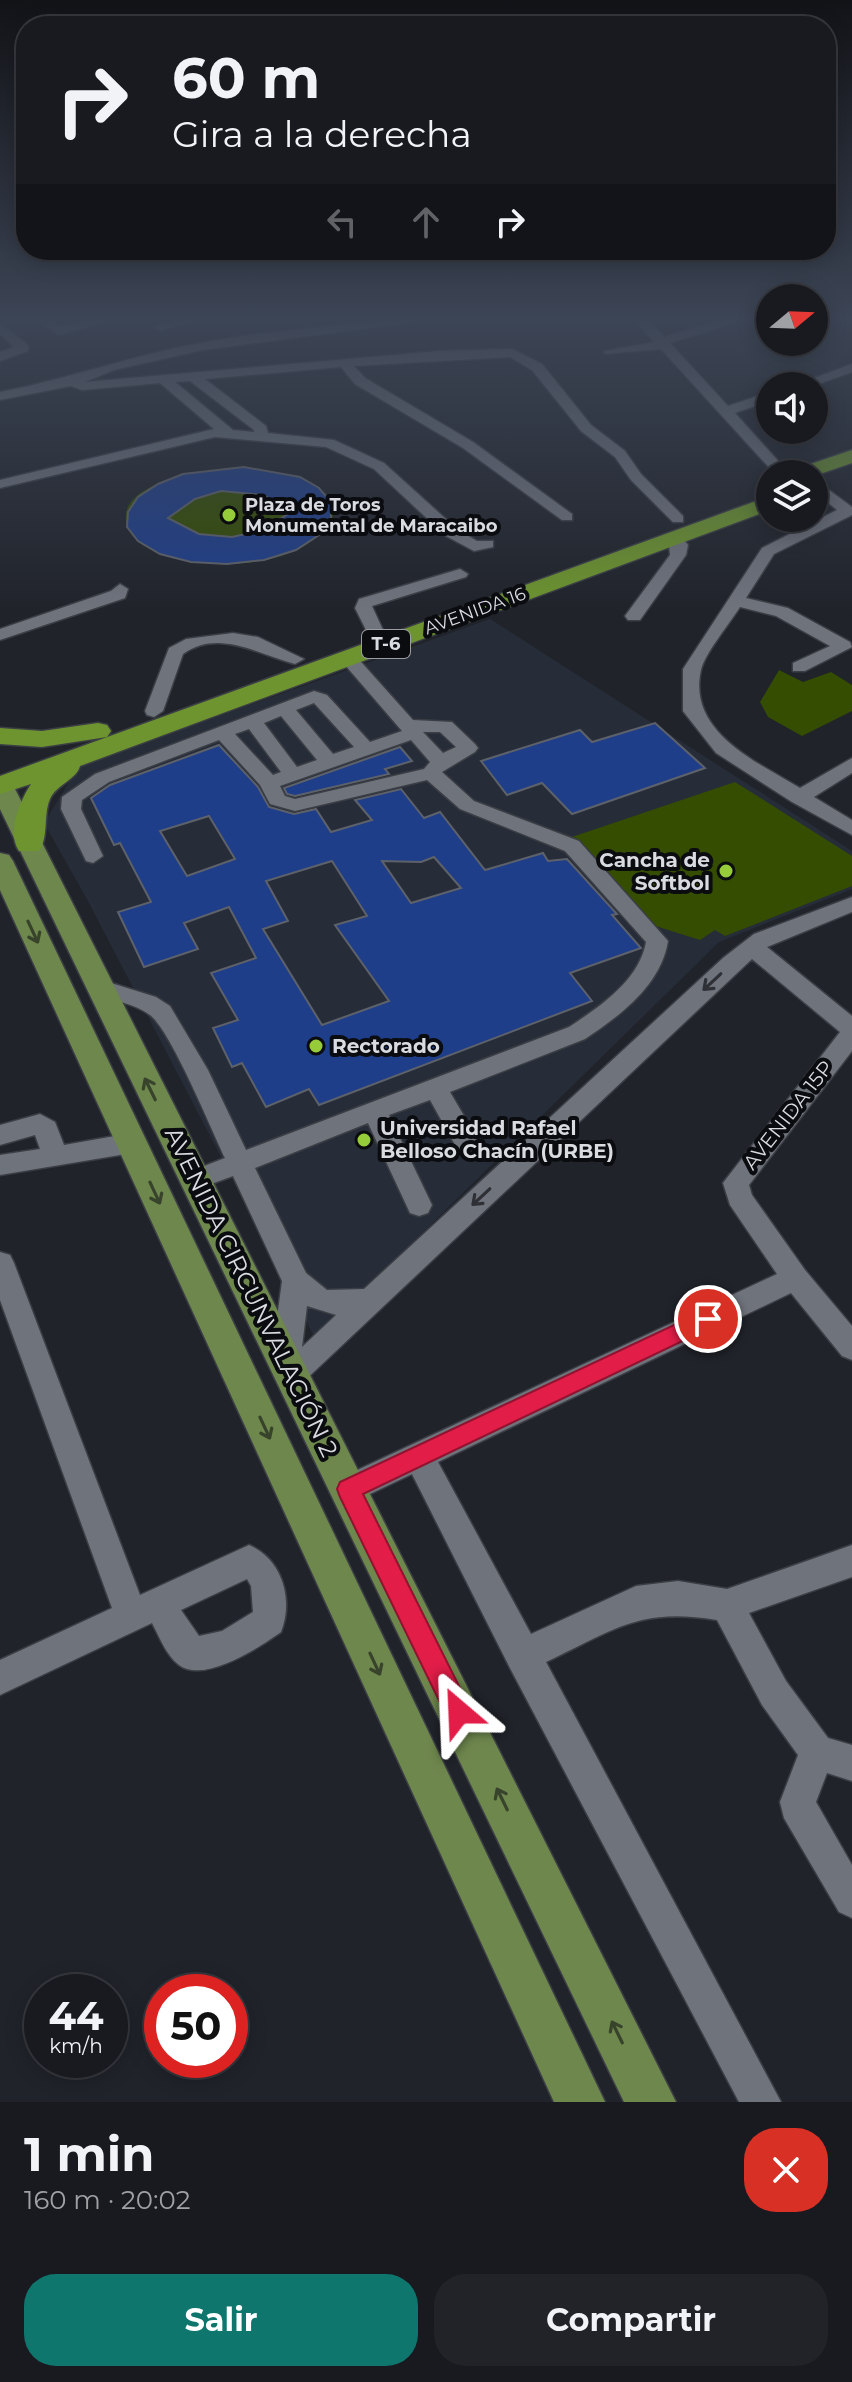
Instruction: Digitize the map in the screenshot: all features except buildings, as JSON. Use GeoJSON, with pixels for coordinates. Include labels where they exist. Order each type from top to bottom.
{"type":"FeatureCollection","features":[{"type":"Feature","properties":{"kind":"highway"},"geometry":{"type":"LineString","coordinates":[[828,469],[852,456]]}},
{"type":"Feature","properties":{"kind":"highway"},"geometry":{"type":"LineString","coordinates":[[828,477],[852,474]]}},
{"type":"Feature","properties":{"kind":"highway","name":"AVENIDA 16"},"geometry":{"type":"LineString","coordinates":[[0,767],[102,739],[348,658],[676,529],[756,492]]}},
{"type":"Feature","properties":{"kind":"highway","name":"AVENIDA 16"},"geometry":{"type":"LineString","coordinates":[[0,785],[102,739],[154,711],[295,659],[676,529],[756,507]]}},
{"type":"Feature","properties":{"kind":"highway"},"geometry":{"type":"LineString","coordinates":[[0,736],[102,739]]}},
{"type":"Feature","properties":{"kind":"highway"},"geometry":{"type":"LineString","coordinates":[[15,852],[37,792],[51,776],[102,739]]}},
{"type":"Feature","properties":{"kind":"main road","name":"AVENIDA CIRCUNVALACIÓN 2"},"geometry":{"type":"LineString","coordinates":[[0,785],[15,852],[132,1143],[580,2102]]}},
{"type":"Feature","properties":{"kind":"main road","name":"AVENIDA CIRCUNVALACIÓN 2"},"geometry":{"type":"LineString","coordinates":[[15,852],[100,988],[651,2102]]}},
{"type":"Feature","properties":{"kind":"street"},"geometry":{"type":"LineString","coordinates":[[206,415],[230,435]]}},
{"type":"Feature","properties":{"kind":"street"},"geometry":{"type":"LineString","coordinates":[[243,415],[261,429],[261,436]]}},
{"type":"Feature","properties":{"kind":"street"},"geometry":{"type":"LineString","coordinates":[[418,415],[468,445],[567,517]]}},
{"type":"Feature","properties":{"kind":"street"},"geometry":{"type":"LineString","coordinates":[[575,415],[586,428],[620,454],[676,529],[680,545],[678,555],[634,616]]}},
{"type":"Feature","properties":{"kind":"street"},"geometry":{"type":"LineString","coordinates":[[729,416],[738,415]]}},
{"type":"Feature","properties":{"kind":"street"},"geometry":{"type":"LineString","coordinates":[[729,416],[770,460]]}},
{"type":"Feature","properties":{"kind":"street"},"geometry":{"type":"LineString","coordinates":[[0,484],[186,438],[261,436],[329,443],[379,466],[452,533],[474,546],[487,544]]}},
{"type":"Feature","properties":{"kind":"street"},"geometry":{"type":"LineString","coordinates":[[828,495],[850,512],[768,551],[692,669],[692,711],[723,749],[850,830]]}},
{"type":"Feature","properties":{"kind":"street"},"geometry":{"type":"LineString","coordinates":[[374,630],[363,608],[365,603],[460,574]]}},
{"type":"Feature","properties":{"kind":"street"},"geometry":{"type":"LineString","coordinates":[[0,635],[92,605],[119,594],[120,589]]}},
{"type":"Feature","properties":{"kind":"street"},"geometry":{"type":"LineString","coordinates":[[737,601],[782,612],[844,646],[799,667]]}},
{"type":"Feature","properties":{"kind":"street"},"geometry":{"type":"LineString","coordinates":[[154,711],[175,652],[186,644],[233,638],[252,641],[295,659]]}},
{"type":"Feature","properties":{"kind":"street"},"geometry":{"type":"LineString","coordinates":[[195,1180],[577,1033],[616,1005],[657,957],[657,941],[572,846],[467,805],[436,768],[411,729],[348,658]]}},
{"type":"Feature","properties":{"kind":"street"},"geometry":{"type":"LineString","coordinates":[[93,856],[71,809],[72,797],[102,778],[221,730],[284,707],[320,699],[367,750]]}},
{"type":"Feature","properties":{"kind":"street"},"geometry":{"type":"LineString","coordinates":[[284,707],[330,763]]}},
{"type":"Feature","properties":{"kind":"street"},"geometry":{"type":"LineString","coordinates":[[251,719],[294,776]]}},
{"type":"Feature","properties":{"kind":"street"},"geometry":{"type":"LineString","coordinates":[[221,730],[269,783],[277,800],[295,805],[436,768],[468,748],[445,726],[411,729],[367,750],[269,783]]}},
{"type":"Feature","properties":{"kind":"street"},"geometry":{"type":"LineString","coordinates":[[799,798],[852,764]]}},
{"type":"Feature","properties":{"kind":"street"},"geometry":{"type":"LineString","coordinates":[[288,1369],[370,1300],[752,947],[762,939],[852,904]]}},
{"type":"Feature","properties":{"kind":"street"},"geometry":{"type":"LineString","coordinates":[[752,947],[852,1032]]}},
{"type":"Feature","properties":{"kind":"street"},"geometry":{"type":"LineString","coordinates":[[100,988],[148,1003],[162,1012],[196,1070],[296,1281],[316,1300],[337,1303],[370,1300]]}},
{"type":"Feature","properties":{"kind":"street","name":"AVENIDA 15P"},"geometry":{"type":"LineString","coordinates":[[795,1278],[739,1198],[736,1183],[852,1032]]}},
{"type":"Feature","properties":{"kind":"street"},"geometry":{"type":"LineString","coordinates":[[435,1087],[468,1145]]}},
{"type":"Feature","properties":{"kind":"street"},"geometry":{"type":"LineString","coordinates":[[375,1111],[419,1205]]}},
{"type":"Feature","properties":{"kind":"street"},"geometry":{"type":"LineString","coordinates":[[0,1135],[40,1124],[46,1129],[55,1157]]}},
{"type":"Feature","properties":{"kind":"street"},"geometry":{"type":"LineString","coordinates":[[0,1165],[132,1143]]}},
{"type":"Feature","properties":{"kind":"street"},"geometry":{"type":"LineString","coordinates":[[0,1263],[146,1610],[0,1678]]}},
{"type":"Feature","properties":{"kind":"street"},"geometry":{"type":"LineString","coordinates":[[349,1489],[795,1278],[852,1347]]}},
{"type":"Feature","properties":{"kind":"street"},"geometry":{"type":"LineString","coordinates":[[288,1369],[296,1281]]}},
{"type":"Feature","properties":{"kind":"street"},"geometry":{"type":"LineString","coordinates":[[419,1456],[522,1656],[761,2102]]}},
{"type":"Feature","properties":{"kind":"street"},"geometry":{"type":"LineString","coordinates":[[522,1656],[645,1600],[678,1597],[727,1605],[852,1561]]}},
{"type":"Feature","properties":{"kind":"street"},"geometry":{"type":"LineString","coordinates":[[727,1605],[774,1693],[817,1752],[852,1763]]}},
{"type":"Feature","properties":{"kind":"street"},"geometry":{"type":"LineString","coordinates":[[817,1752],[799,1792],[798,1802],[802,1818],[852,1899]]}},
{"type":"Feature","properties":{"kind":"shaded area","name":"Universidad Rafael Belloso Chacín (URBE)"},"geometry":{"type":"Polygon","coordinates":[[[490,619],[852,851],[852,889],[719,942],[315,1338],[88,901],[44,823],[79,766],[490,619]]]}},
{"type":"Feature","properties":{"kind":"green space","name":"Plaza de Toros Monumental de Maracaibo"},"geometry":{"type":"Polygon","coordinates":[[[244,467],[275,472],[312,484],[333,505],[332,519],[319,535],[304,546],[287,554],[249,563],[209,563],[173,558],[147,548],[131,534],[126,512],[134,498],[149,488],[190,474],[244,467]]]}},
{"type":"Feature","properties":{"kind":"green space"},"geometry":{"type":"Polygon","coordinates":[[[779,670],[803,682],[831,672],[852,685],[852,711],[802,736],[768,717],[760,702],[779,670]]]}},
{"type":"Feature","properties":{"kind":"green space","name":"Cancha de Softbol"},"geometry":{"type":"Polygon","coordinates":[[[735,782],[852,856],[852,886],[725,936],[715,930],[700,940],[649,924],[569,838],[735,782]]]}},
{"type":"Feature","properties":{"kind":"place","name":"Plaza de Toros Monumental de Maracaibo"},"geometry":{"type":"Point","coordinates":[229,515]}},
{"type":"Feature","properties":{"kind":"place","name":"Cancha de Softbol"},"geometry":{"type":"Point","coordinates":[726,871]}},
{"type":"Feature","properties":{"kind":"place","name":"Rectorado"},"geometry":{"type":"Point","coordinates":[316,1046]}},
{"type":"Feature","properties":{"kind":"place","name":"Universidad Rafael Belloso Chacín (URBE)"},"geometry":{"type":"Point","coordinates":[364,1140]}},
{"type":"Feature","properties":{"kind":"route"},"geometry":{"type":"LineString","coordinates":[[459,1712],[349,1489],[708,1319]]}}]}
